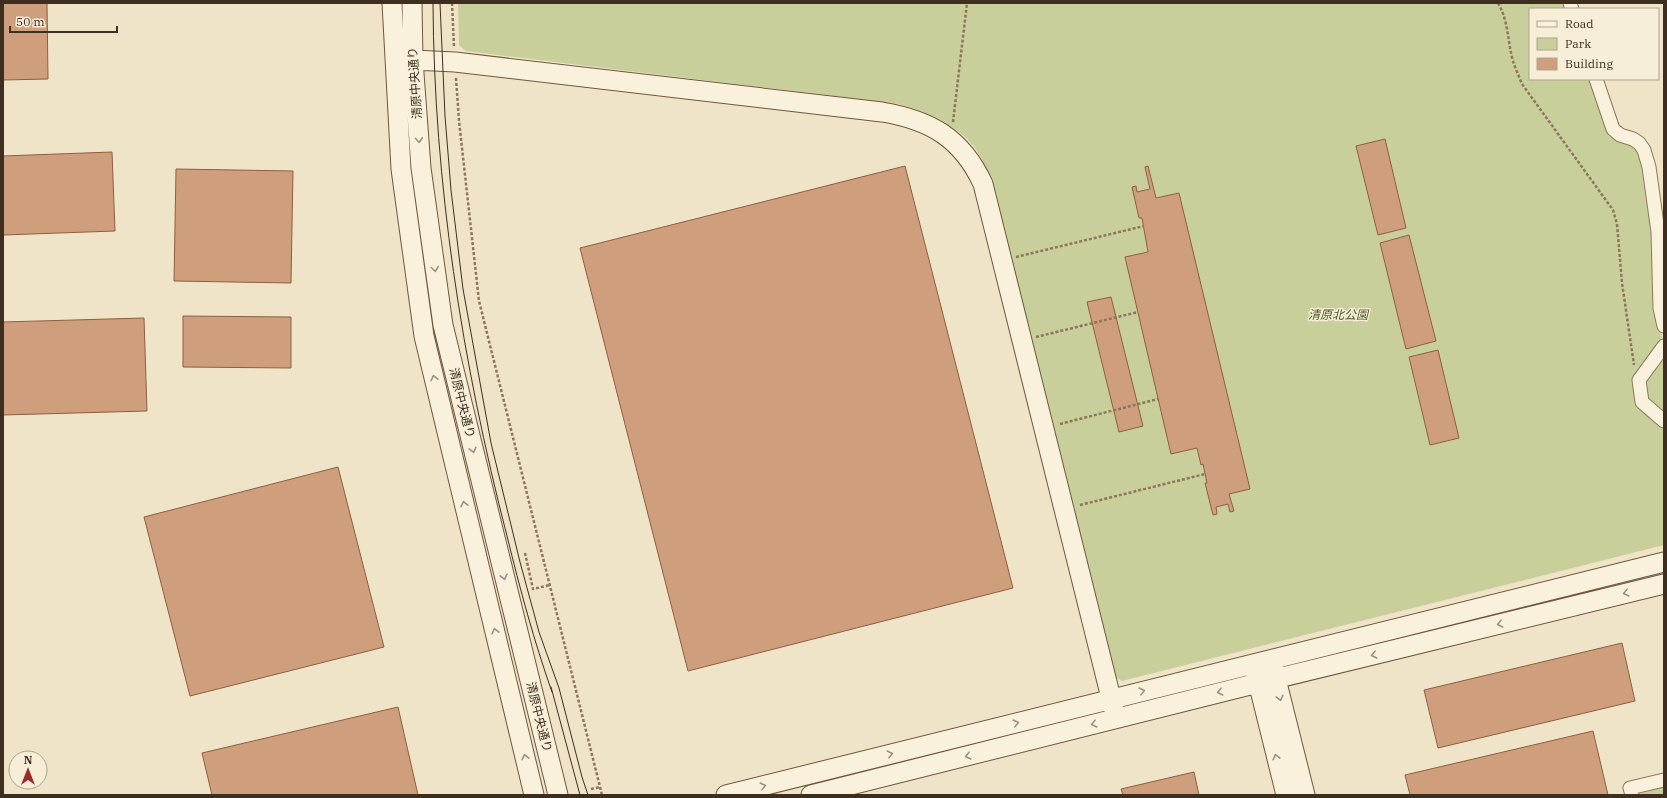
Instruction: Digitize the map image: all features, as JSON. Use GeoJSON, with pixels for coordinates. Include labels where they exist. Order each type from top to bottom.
{"type":"FeatureCollection","features":[{"type":"Feature","properties":{"kind":"street","name":"清原中央通り"},"geometry":{"type":"LineString","coordinates":[[392,3],[401,169],[424,336],[534,795]]}},
{"type":"Feature","properties":{"kind":"street","name":"清原中央通り"},"geometry":{"type":"LineString","coordinates":[[412,3],[413,60],[421,168],[443,325],[558,795]]}},
{"type":"Feature","properties":{"kind":"street"},"geometry":{"type":"LineString","coordinates":[[413,60],[455,62],[902,115],[941,132],[955,143],[970,160],[983,184],[1116,718]]}},
{"type":"Feature","properties":{"kind":"street"},"geometry":{"type":"LineString","coordinates":[[1596,80],[1613,129],[1620,135],[1633,139],[1639,143],[1644,150],[1649,167],[1658,232],[1660,308],[1664,326]]}},
{"type":"Feature","properties":{"kind":"street"},"geometry":{"type":"LineString","coordinates":[[1664,346],[1639,380],[1642,402],[1664,421]]}},
{"type":"Feature","properties":{"kind":"street"},"geometry":{"type":"LineString","coordinates":[[726,795],[1664,562]]}},
{"type":"Feature","properties":{"kind":"street"},"geometry":{"type":"LineString","coordinates":[[811,795],[1116,718],[1664,584]]}},
{"type":"Feature","properties":{"kind":"street"},"geometry":{"type":"LineString","coordinates":[[1262,662],[1305,795]]}},
{"type":"Feature","properties":{"kind":"street"},"geometry":{"type":"LineString","coordinates":[[1267,681],[1286,795]]}},
{"type":"Feature","properties":{"kind":"street"},"geometry":{"type":"LineString","coordinates":[[1632,795],[1630,788],[1664,780]]}},
{"type":"Feature","properties":{"kind":"path"},"geometry":{"type":"LineString","coordinates":[[452,3],[454,49]]}},
{"type":"Feature","properties":{"kind":"path"},"geometry":{"type":"LineString","coordinates":[[953,123],[967,3]]}},
{"type":"Feature","properties":{"kind":"path"},"geometry":{"type":"LineString","coordinates":[[1498,3],[1504,12],[1508,27],[1513,61],[1522,84],[1613,210],[1617,224],[1622,283],[1635,371],[1639,380]]}},
{"type":"Feature","properties":{"kind":"path"},"geometry":{"type":"LineString","coordinates":[[456,74],[459,121],[479,301],[602,795]]}},
{"type":"Feature","properties":{"kind":"path"},"geometry":{"type":"LineString","coordinates":[[1010,258],[1144,226]]}},
{"type":"Feature","properties":{"kind":"path"},"geometry":{"type":"LineString","coordinates":[[1030,339],[1138,312]]}},
{"type":"Feature","properties":{"kind":"path"},"geometry":{"type":"LineString","coordinates":[[1059,424],[1158,399]]}},
{"type":"Feature","properties":{"kind":"path"},"geometry":{"type":"LineString","coordinates":[[1079,505],[1205,474]]}},
{"type":"Feature","properties":{"kind":"path"},"geometry":{"type":"LineString","coordinates":[[524,553],[533,589],[550,585]]}},
{"type":"Feature","properties":{"kind":"path"},"geometry":{"type":"LineString","coordinates":[[591,789],[600,787]]}},
{"type":"Feature","properties":{"kind":"green space","name":"清原北公園"},"geometry":{"type":"Polygon","coordinates":[[[458,3],[1566,3],[1568,8],[1529,8],[1529,80],[1593,80],[1612,133],[1638,148],[1648,170],[1657,304],[1662,339],[1664,341],[1664,545],[1122,681],[1115,677],[994,186],[981,157],[968,140],[941,120],[899,104],[466,51],[459,45],[458,3]]]}},
{"type":"Feature","properties":{"kind":"green space"},"geometry":{"type":"Polygon","coordinates":[[[1664,787],[1664,795],[1641,795],[1641,793],[1664,787]]]}},
{"type":"Feature","properties":{"kind":"building"},"geometry":{"type":"Polygon","coordinates":[[[3,3],[47,3],[48,79],[3,80],[3,3]]]}},
{"type":"Feature","properties":{"kind":"building"},"geometry":{"type":"Polygon","coordinates":[[[1385,139],[1406,228],[1378,235],[1356,146],[1385,139]]]}},
{"type":"Feature","properties":{"kind":"building"},"geometry":{"type":"Polygon","coordinates":[[[112,152],[115,231],[3,235],[3,156],[112,152]]]}},
{"type":"Feature","properties":{"kind":"building"},"geometry":{"type":"Polygon","coordinates":[[[905,166],[1013,588],[688,671],[580,248],[905,166]]]}},
{"type":"Feature","properties":{"kind":"building"},"geometry":{"type":"Polygon","coordinates":[[[1148,166],[1156,198],[1179,193],[1250,489],[1229,494],[1234,511],[1230,512],[1228,504],[1216,507],[1217,514],[1213,515],[1205,483],[1207,483],[1203,464],[1201,465],[1197,448],[1171,454],[1125,257],[1148,252],[1142,218],[1139,218],[1132,187],[1136,186],[1137,192],[1150,189],[1145,167],[1148,166]]]}},
{"type":"Feature","properties":{"kind":"building"},"geometry":{"type":"Polygon","coordinates":[[[176,169],[293,171],[291,283],[174,281],[176,169]]]}},
{"type":"Feature","properties":{"kind":"building"},"geometry":{"type":"Polygon","coordinates":[[[1409,235],[1436,341],[1406,349],[1380,243],[1409,235]]]}},
{"type":"Feature","properties":{"kind":"building"},"geometry":{"type":"Polygon","coordinates":[[[1111,297],[1143,426],[1119,432],[1087,302],[1111,297]]]}},
{"type":"Feature","properties":{"kind":"building"},"geometry":{"type":"Polygon","coordinates":[[[183,316],[291,317],[291,368],[183,367],[183,316]]]}},
{"type":"Feature","properties":{"kind":"building"},"geometry":{"type":"Polygon","coordinates":[[[144,318],[147,411],[3,415],[3,322],[144,318]]]}},
{"type":"Feature","properties":{"kind":"building"},"geometry":{"type":"Polygon","coordinates":[[[1438,350],[1459,438],[1430,445],[1409,357],[1438,350]]]}},
{"type":"Feature","properties":{"kind":"building"},"geometry":{"type":"Polygon","coordinates":[[[338,467],[384,647],[190,696],[144,517],[338,467]]]}},
{"type":"Feature","properties":{"kind":"building"},"geometry":{"type":"Polygon","coordinates":[[[1622,643],[1635,701],[1438,748],[1424,690],[1622,643]]]}},
{"type":"Feature","properties":{"kind":"building"},"geometry":{"type":"Polygon","coordinates":[[[398,707],[418,795],[212,795],[202,753],[398,707]]]}},
{"type":"Feature","properties":{"kind":"building"},"geometry":{"type":"Polygon","coordinates":[[[1593,731],[1608,795],[1410,795],[1405,775],[1593,731]]]}},
{"type":"Feature","properties":{"kind":"building"},"geometry":{"type":"Polygon","coordinates":[[[1194,772],[1199,795],[1123,795],[1121,789],[1194,772]]]}},
{"type":"Feature","properties":{"kind":"tram line"},"geometry":{"type":"LineString","coordinates":[[433,3],[439,138],[445,205],[464,338],[491,471],[512,556],[533,634],[552,692]]}},
{"type":"Feature","properties":{"kind":"tram line"},"geometry":{"type":"LineString","coordinates":[[440,3],[445,116],[451,190],[463,289],[491,443],[539,632],[559,688],[588,795]]}},
{"type":"Feature","properties":{"kind":"tram line"},"geometry":{"type":"LineString","coordinates":[[551,687],[580,795]]}}]}
